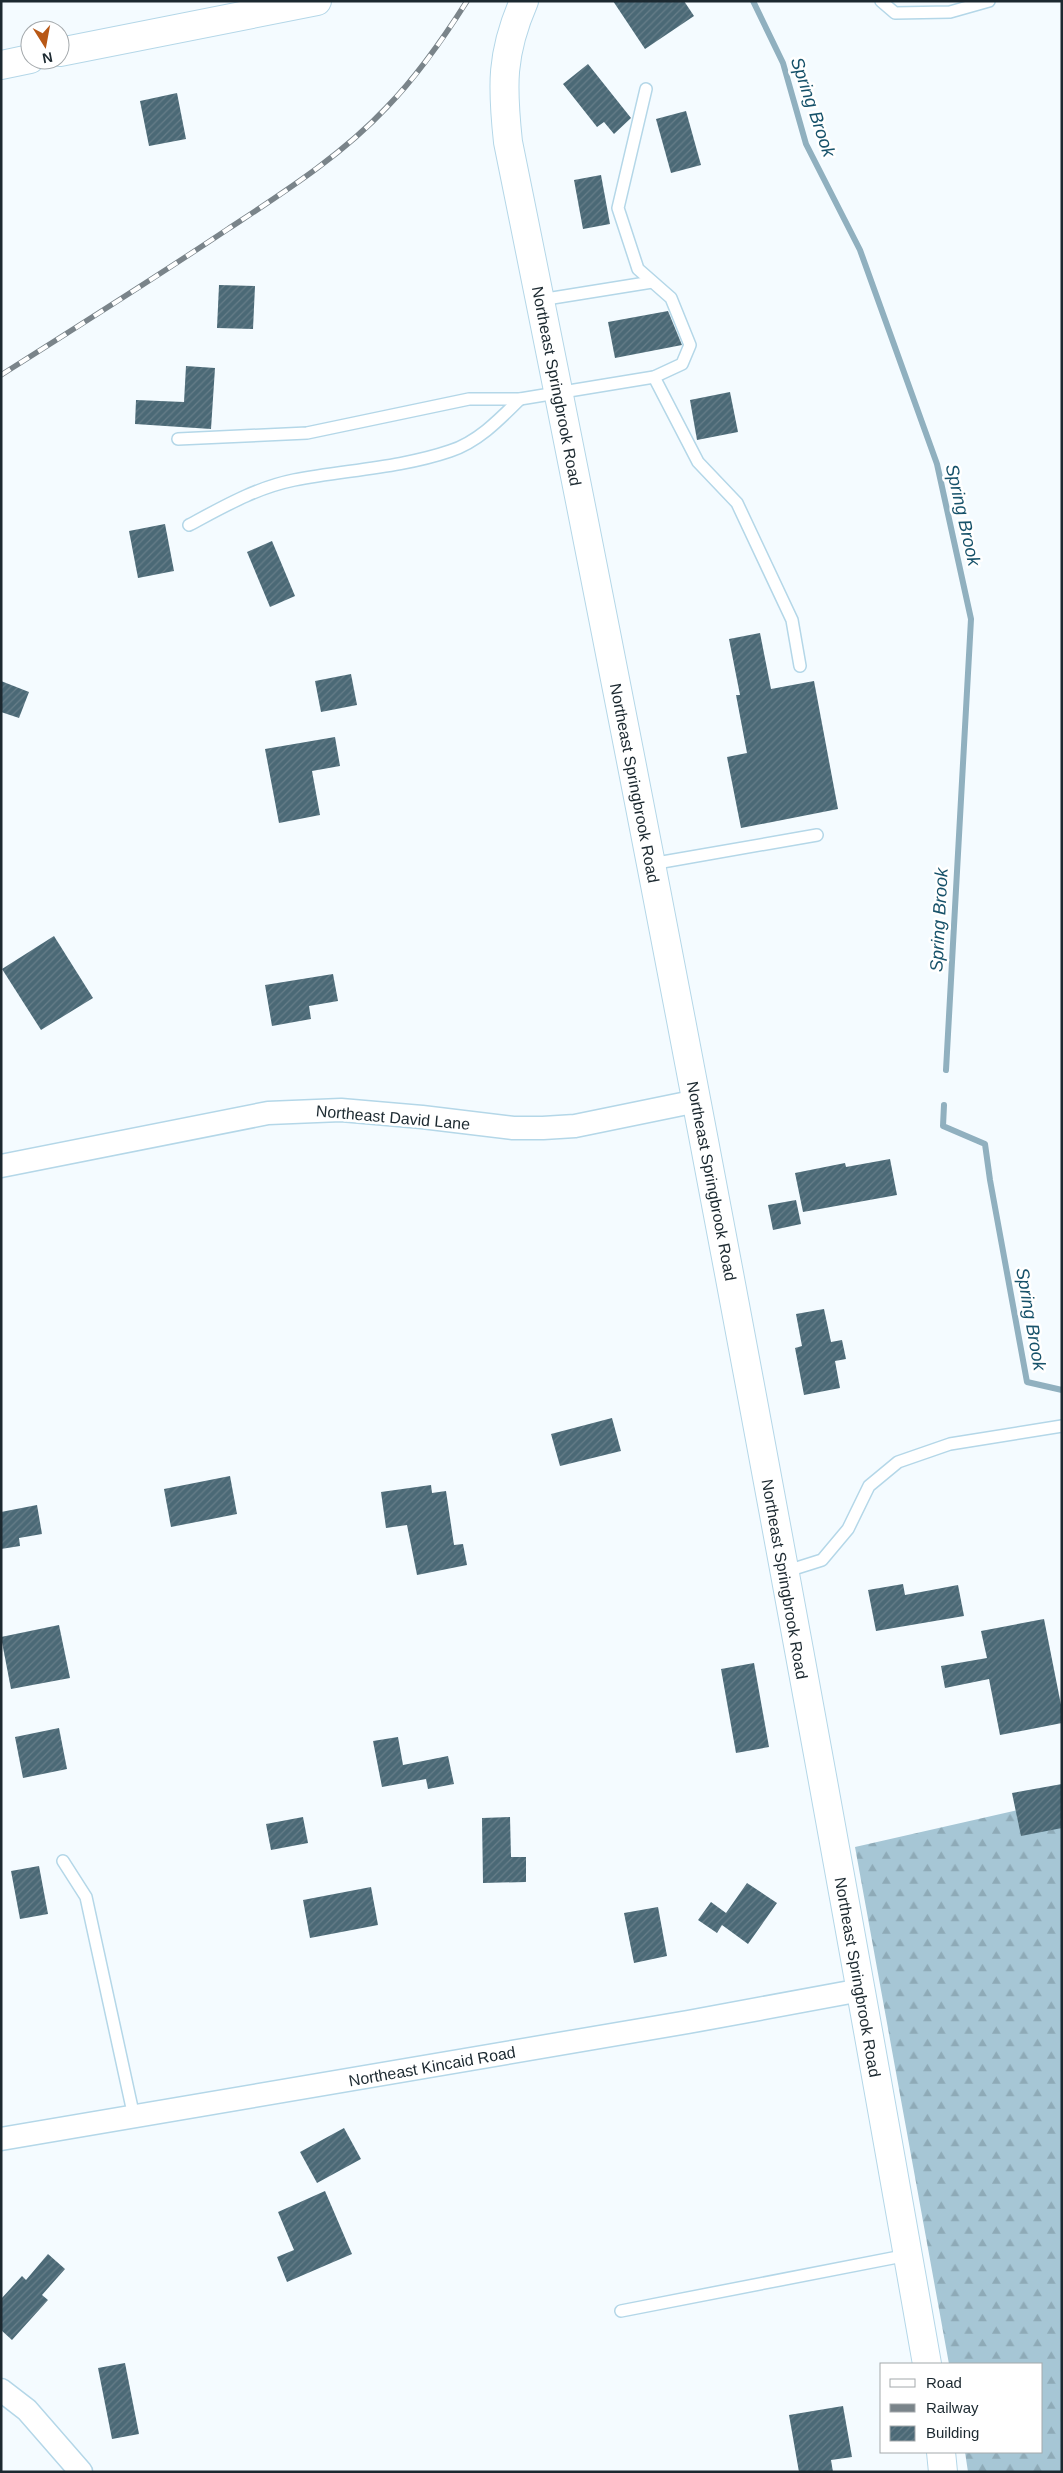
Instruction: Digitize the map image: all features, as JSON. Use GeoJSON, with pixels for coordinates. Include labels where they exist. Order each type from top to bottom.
{"type":"FeatureCollection","features":[{"type":"Feature","properties":{"kind":"street"},"geometry":{"type":"LineString","coordinates":[[70,50],[317,1]]}},
{"type":"Feature","properties":{"kind":"street","name":"Northeast Springbrook Road"},"geometry":{"type":"LineString","coordinates":[[524,1],[509,41],[503,70],[503,99],[508,142],[697,1101],[861,1990],[927,2363]]}},
{"type":"Feature","properties":{"kind":"street"},"geometry":{"type":"LineString","coordinates":[[1,65],[20,60]]}},
{"type":"Feature","properties":{"kind":"street","name":"Northeast David Lane"},"geometry":{"type":"LineString","coordinates":[[1,1166],[268,1113],[341,1110],[413,1116],[513,1128],[543,1128],[575,1126],[697,1101]]}},
{"type":"Feature","properties":{"kind":"street","name":"Northeast Kincaid Road"},"geometry":{"type":"LineString","coordinates":[[1,2139],[688,2022],[861,1990]]}},
{"type":"Feature","properties":{"kind":"street"},"geometry":{"type":"LineString","coordinates":[[1,2390],[27,2410],[81,2472]]}},
{"type":"Feature","properties":{"kind":"street"},"geometry":{"type":"LineString","coordinates":[[941,2453],[943,2472]]}},
{"type":"Feature","properties":{"kind":"lane"},"geometry":{"type":"LineString","coordinates":[[881,1],[895,13],[950,12],[989,1]]}},
{"type":"Feature","properties":{"kind":"lane"},"geometry":{"type":"LineString","coordinates":[[178,438],[307,432],[468,399],[520,399],[654,377],[682,364],[690,345],[671,298],[638,270],[618,208],[646,89]]}},
{"type":"Feature","properties":{"kind":"lane"},"geometry":{"type":"LineString","coordinates":[[540,300],[652,282]]}},
{"type":"Feature","properties":{"kind":"lane"},"geometry":{"type":"LineString","coordinates":[[654,377],[698,462],[737,502],[792,620],[800,666]]}},
{"type":"Feature","properties":{"kind":"lane"},"geometry":{"type":"LineString","coordinates":[[190,525],[243,496],[292,480],[389,465],[452,451],[491,428],[520,399]]}},
{"type":"Feature","properties":{"kind":"lane"},"geometry":{"type":"LineString","coordinates":[[651,864],[817,835]]}},
{"type":"Feature","properties":{"kind":"lane"},"geometry":{"type":"LineString","coordinates":[[784,1572],[822,1560],[848,1529],[869,1486],[898,1462],[950,1444],[1062,1426]]}},
{"type":"Feature","properties":{"kind":"lane"},"geometry":{"type":"LineString","coordinates":[[63,1861],[86,1897],[134,2117]]}},
{"type":"Feature","properties":{"kind":"lane"},"geometry":{"type":"LineString","coordinates":[[621,2311],[908,2255]]}},
{"type":"Feature","properties":{"kind":"green space"},"geometry":{"type":"Polygon","coordinates":[[[1062,1800],[1062,2472],[968,2472],[965,2453],[1043,2453],[1043,2363],[949,2363],[855,1847],[1062,1800]]]}},
{"type":"Feature","properties":{"kind":"building"},"geometry":{"type":"Polygon","coordinates":[[[613,1],[684,1],[694,16],[645,49],[613,1]]]}},
{"type":"Feature","properties":{"kind":"building"},"geometry":{"type":"Polygon","coordinates":[[[588,64],[631,118],[614,134],[604,122],[597,127],[563,84],[588,64]]]}},
{"type":"Feature","properties":{"kind":"building"},"geometry":{"type":"Polygon","coordinates":[[[177,93],[186,139],[149,146],[140,101],[177,93]]]}},
{"type":"Feature","properties":{"kind":"building"},"geometry":{"type":"Polygon","coordinates":[[[686,111],[701,165],[671,173],[656,119],[686,111]]]}},
{"type":"Feature","properties":{"kind":"building"},"geometry":{"type":"Polygon","coordinates":[[[601,175],[610,224],[583,229],[574,180],[601,175]]]}},
{"type":"Feature","properties":{"kind":"building"},"geometry":{"type":"Polygon","coordinates":[[[219,285],[255,286],[253,329],[217,328],[219,285]]]}},
{"type":"Feature","properties":{"kind":"building"},"geometry":{"type":"Polygon","coordinates":[[[668,311],[682,345],[615,358],[608,322],[668,311]]]}},
{"type":"Feature","properties":{"kind":"building"},"geometry":{"type":"Polygon","coordinates":[[[186,366],[215,368],[211,429],[135,424],[136,400],[184,402],[186,366]]]}},
{"type":"Feature","properties":{"kind":"building"},"geometry":{"type":"Polygon","coordinates":[[[730,392],[738,432],[697,440],[690,400],[730,392]]]}},
{"type":"Feature","properties":{"kind":"building"},"geometry":{"type":"Polygon","coordinates":[[[165,524],[174,571],[138,578],[129,531],[165,524]]]}},
{"type":"Feature","properties":{"kind":"building"},"geometry":{"type":"Polygon","coordinates":[[[272,541],[295,596],[270,607],[247,552],[272,541]]]}},
{"type":"Feature","properties":{"kind":"building"},"geometry":{"type":"Polygon","coordinates":[[[760,633],[771,689],[814,681],[838,809],[741,828],[727,757],[747,753],[736,695],[740,695],[729,639],[760,633]]]}},
{"type":"Feature","properties":{"kind":"building"},"geometry":{"type":"Polygon","coordinates":[[[351,674],[357,705],[321,712],[315,681],[351,674]]]}},
{"type":"Feature","properties":{"kind":"building"},"geometry":{"type":"Polygon","coordinates":[[[1,681],[29,692],[19,718],[1,712],[1,681]]]}},
{"type":"Feature","properties":{"kind":"building"},"geometry":{"type":"Polygon","coordinates":[[[335,737],[340,766],[312,771],[320,815],[279,823],[265,749],[335,737]]]}},
{"type":"Feature","properties":{"kind":"building"},"geometry":{"type":"Polygon","coordinates":[[[54,936],[93,998],[41,1030],[2,969],[54,936]]]}},
{"type":"Feature","properties":{"kind":"building"},"geometry":{"type":"Polygon","coordinates":[[[333,974],[338,1001],[309,1006],[311,1019],[272,1026],[265,985],[333,974]]]}},
{"type":"Feature","properties":{"kind":"building"},"geometry":{"type":"Polygon","coordinates":[[[890,1159],[897,1195],[803,1212],[795,1173],[845,1163],[846,1167],[890,1159]]]}},
{"type":"Feature","properties":{"kind":"building"},"geometry":{"type":"Polygon","coordinates":[[[796,1200],[801,1224],[773,1230],[768,1205],[796,1200]]]}},
{"type":"Feature","properties":{"kind":"building"},"geometry":{"type":"Polygon","coordinates":[[[824,1309],[831,1342],[842,1340],[846,1359],[835,1361],[840,1388],[804,1395],[795,1348],[802,1346],[796,1314],[824,1309]]]}},
{"type":"Feature","properties":{"kind":"building"},"geometry":{"type":"Polygon","coordinates":[[[612,1418],[621,1451],[560,1466],[551,1434],[612,1418]]]}},
{"type":"Feature","properties":{"kind":"building"},"geometry":{"type":"Polygon","coordinates":[[[230,1476],[237,1514],[171,1527],[164,1489],[230,1476]]]}},
{"type":"Feature","properties":{"kind":"building"},"geometry":{"type":"Polygon","coordinates":[[[431,1485],[432,1493],[446,1491],[454,1545],[463,1544],[467,1565],[417,1575],[407,1525],[386,1528],[381,1492],[431,1485]]]}},
{"type":"Feature","properties":{"kind":"building"},"geometry":{"type":"Polygon","coordinates":[[[37,1505],[42,1534],[19,1538],[20,1546],[1,1549],[1,1512],[37,1505]]]}},
{"type":"Feature","properties":{"kind":"building"},"geometry":{"type":"Polygon","coordinates":[[[903,1584],[905,1595],[958,1585],[964,1616],[876,1631],[868,1590],[903,1584]]]}},
{"type":"Feature","properties":{"kind":"building"},"geometry":{"type":"Polygon","coordinates":[[[1044,1619],[1062,1710],[1062,1723],[1000,1735],[989,1679],[945,1688],[941,1666],[987,1658],[981,1631],[1044,1619]]]}},
{"type":"Feature","properties":{"kind":"building"},"geometry":{"type":"Polygon","coordinates":[[[59,1625],[70,1678],[11,1689],[1,1637],[59,1625]]]}},
{"type":"Feature","properties":{"kind":"building"},"geometry":{"type":"Polygon","coordinates":[[[754,1663],[769,1747],[736,1753],[721,1669],[754,1663]]]}},
{"type":"Feature","properties":{"kind":"building"},"geometry":{"type":"Polygon","coordinates":[[[59,1728],[67,1769],[23,1778],[15,1737],[59,1728]]]}},
{"type":"Feature","properties":{"kind":"building"},"geometry":{"type":"Polygon","coordinates":[[[398,1737],[403,1765],[448,1756],[454,1784],[428,1789],[426,1779],[382,1787],[373,1741],[398,1737]]]}},
{"type":"Feature","properties":{"kind":"building"},"geometry":{"type":"Polygon","coordinates":[[[1062,1784],[1062,1828],[1021,1836],[1012,1793],[1062,1784]]]}},
{"type":"Feature","properties":{"kind":"building"},"geometry":{"type":"Polygon","coordinates":[[[303,1817],[308,1843],[271,1850],[266,1824],[303,1817]]]}},
{"type":"Feature","properties":{"kind":"building"},"geometry":{"type":"Polygon","coordinates":[[[510,1817],[511,1857],[526,1857],[526,1882],[483,1883],[482,1818],[510,1817]]]}},
{"type":"Feature","properties":{"kind":"building"},"geometry":{"type":"Polygon","coordinates":[[[39,1866],[48,1914],[20,1919],[11,1871],[39,1866]]]}},
{"type":"Feature","properties":{"kind":"building"},"geometry":{"type":"Polygon","coordinates":[[[747,1883],[777,1903],[748,1944],[722,1925],[717,1933],[698,1920],[711,1902],[726,1913],[747,1883]]]}},
{"type":"Feature","properties":{"kind":"building"},"geometry":{"type":"Polygon","coordinates":[[[371,1887],[378,1925],[310,1938],[303,1900],[371,1887]]]}},
{"type":"Feature","properties":{"kind":"building"},"geometry":{"type":"Polygon","coordinates":[[[658,1907],[667,1956],[634,1963],[624,1913],[658,1907]]]}},
{"type":"Feature","properties":{"kind":"building"},"geometry":{"type":"Polygon","coordinates":[[[344,2128],[361,2159],[317,2183],[300,2152],[344,2128]]]}},
{"type":"Feature","properties":{"kind":"building"},"geometry":{"type":"Polygon","coordinates":[[[325,2191],[352,2254],[287,2282],[277,2257],[294,2250],[278,2212],[325,2191]]]}},
{"type":"Feature","properties":{"kind":"building"},"geometry":{"type":"Polygon","coordinates":[[[48,2254],[65,2269],[42,2295],[48,2300],[12,2340],[1,2330],[1,2299],[22,2276],[26,2280],[48,2254]]]}},
{"type":"Feature","properties":{"kind":"building"},"geometry":{"type":"Polygon","coordinates":[[[125,2363],[139,2434],[112,2439],[98,2368],[125,2363]]]}},
{"type":"Feature","properties":{"kind":"building"},"geometry":{"type":"Polygon","coordinates":[[[843,2406],[852,2457],[831,2460],[833,2472],[799,2472],[789,2415],[843,2406]]]}},
{"type":"Feature","properties":{"kind":"waterway","name":"Spring Brook"},"geometry":{"type":"LineString","coordinates":[[753,1],[783,63],[806,144],[860,250],[937,464],[971,619],[946,1070]]}},
{"type":"Feature","properties":{"kind":"waterway","name":"Spring Brook"},"geometry":{"type":"LineString","coordinates":[[944,1105],[943,1126],[985,1144],[1027,1382],[1062,1390]]}},
{"type":"Feature","properties":{"kind":"railway"},"geometry":{"type":"LineString","coordinates":[[1,375],[200,248],[291,187],[351,142],[409,82],[430,56],[467,1]]}}]}
